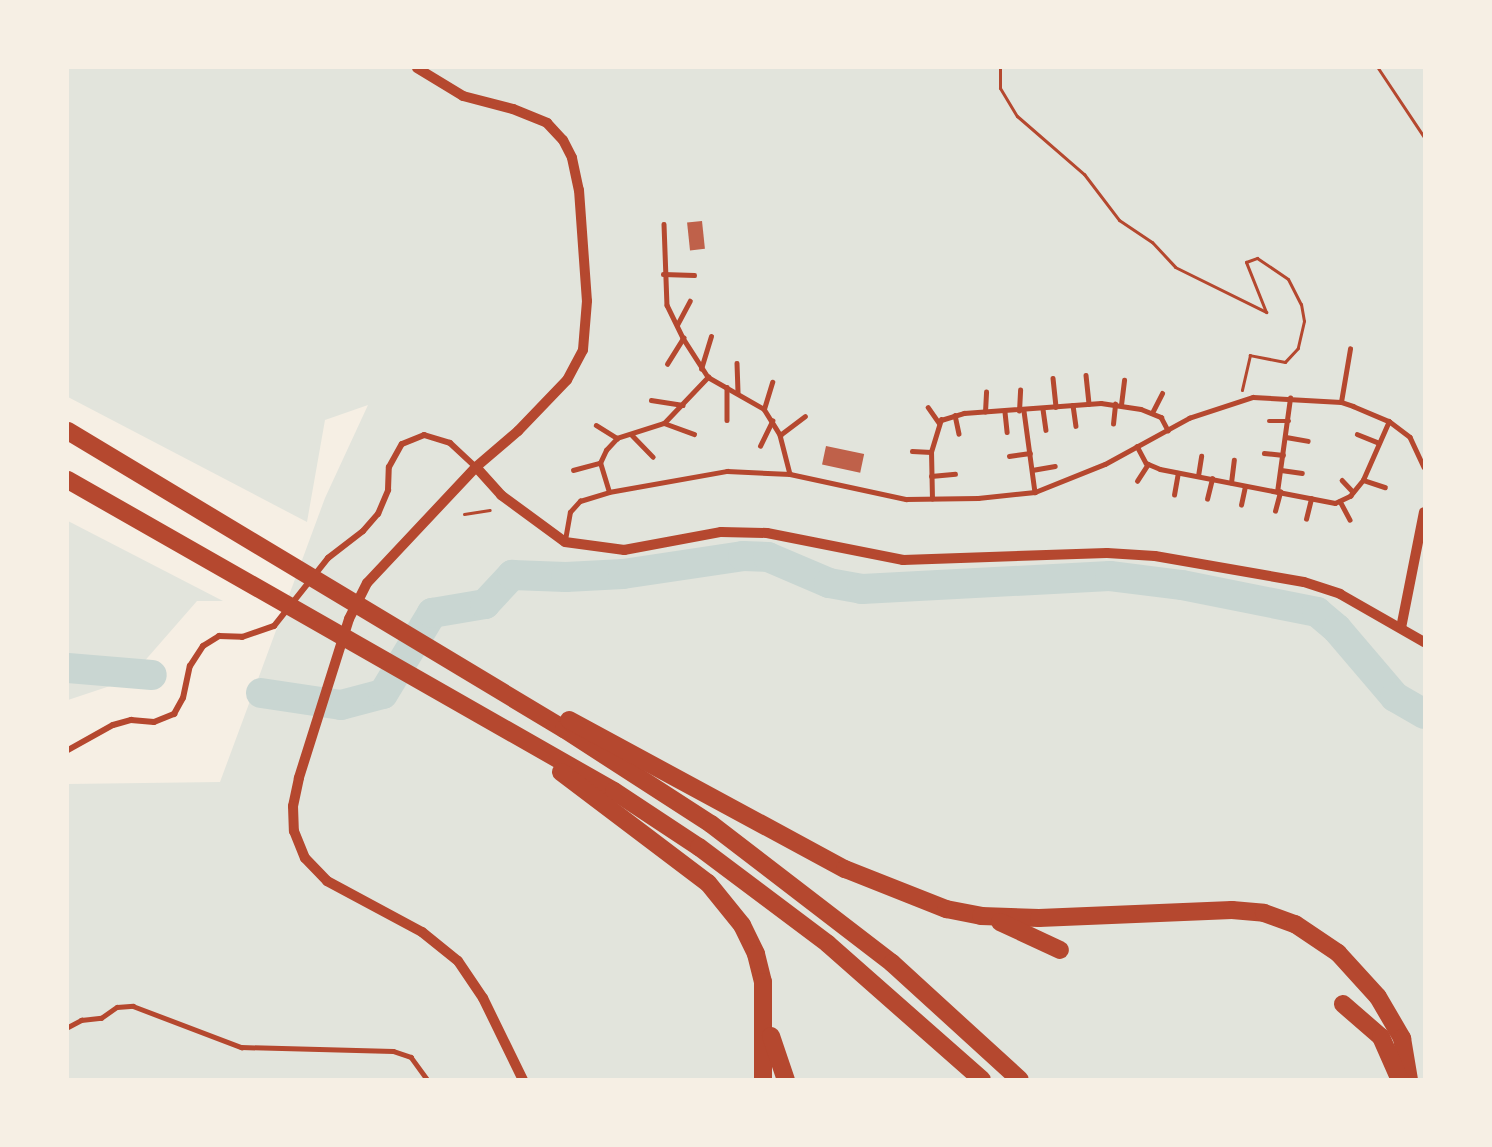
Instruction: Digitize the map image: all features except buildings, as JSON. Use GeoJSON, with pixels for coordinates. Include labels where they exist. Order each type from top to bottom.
{"type":"FeatureCollection","features":[{"type":"Feature","properties":{"kind":"highway"},"geometry":{"type":"LineString","coordinates":[[68,431],[158,488],[451,662],[567,725],[866,879],[931,904],[981,916],[1017,928],[1060,950]]}},
{"type":"Feature","properties":{"kind":"highway"},"geometry":{"type":"LineString","coordinates":[[68,480],[372,651],[699,847],[784,910],[916,1018],[982,1080]]}},
{"type":"Feature","properties":{"kind":"highway"},"geometry":{"type":"LineString","coordinates":[[567,725],[711,824],[801,890],[892,963],[1020,1080]]}},
{"type":"Feature","properties":{"kind":"highway"},"geometry":{"type":"LineString","coordinates":[[549,757],[680,861],[732,910],[761,968],[766,1014],[763,1080]]}},
{"type":"Feature","properties":{"kind":"highway"},"geometry":{"type":"LineString","coordinates":[[981,916],[1060,917],[1232,910],[1280,918],[1324,941],[1378,997],[1402,1038],[1409,1080]]}},
{"type":"Feature","properties":{"kind":"highway"},"geometry":{"type":"LineString","coordinates":[[1343,1004],[1381,1037],[1400,1080]]}},
{"type":"Feature","properties":{"kind":"highway"},"geometry":{"type":"LineString","coordinates":[[766,1014],[786,1080]]}},
{"type":"Feature","properties":{"kind":"street"},"geometry":{"type":"LineString","coordinates":[[417,68],[463,96],[513,109],[547,123],[563,140],[572,158],[579,190],[588,321],[583,350],[567,380],[518,431],[476,467],[367,583],[349,619],[315,725],[293,806],[294,831],[305,858],[327,880],[422,932],[458,961],[483,998],[523,1080]]}},
{"type":"Feature","properties":{"kind":"street"},"geometry":{"type":"LineString","coordinates":[[68,750],[113,725],[131,720],[154,722],[174,714],[183,698],[190,666],[203,646],[219,636],[242,637],[274,626],[328,558],[363,531],[378,514],[388,490],[389,467],[402,444],[424,435],[450,443],[501,495],[564,542],[624,550],[721,532],[767,533],[903,560],[1107,552],[1155,556],[1304,582],[1340,594],[1425,642]]}},
{"type":"Feature","properties":{"kind":"street"},"geometry":{"type":"LineString","coordinates":[[1401,628],[1425,512]]}},
{"type":"Feature","properties":{"kind":"lane"},"geometry":{"type":"LineString","coordinates":[[664,224],[663,274],[667,305],[683,338],[708,377],[765,409],[780,435],[790,474]]}},
{"type":"Feature","properties":{"kind":"lane"},"geometry":{"type":"LineString","coordinates":[[663,274],[694,275]]}},
{"type":"Feature","properties":{"kind":"lane"},"geometry":{"type":"LineString","coordinates":[[677,326],[690,301]]}},
{"type":"Feature","properties":{"kind":"lane"},"geometry":{"type":"LineString","coordinates":[[702,369],[711,337]]}},
{"type":"Feature","properties":{"kind":"lane"},"geometry":{"type":"LineString","coordinates":[[667,364],[683,338]]}},
{"type":"Feature","properties":{"kind":"lane"},"geometry":{"type":"LineString","coordinates":[[1341,402],[1350,349]]}},
{"type":"Feature","properties":{"kind":"lane"},"geometry":{"type":"LineString","coordinates":[[737,363],[738,392]]}},
{"type":"Feature","properties":{"kind":"lane"},"geometry":{"type":"LineString","coordinates":[[1086,375],[1089,404]]}},
{"type":"Feature","properties":{"kind":"lane"},"geometry":{"type":"LineString","coordinates":[[596,425],[617,438],[664,423],[708,377]]}},
{"type":"Feature","properties":{"kind":"lane"},"geometry":{"type":"LineString","coordinates":[[1053,378],[1056,407]]}},
{"type":"Feature","properties":{"kind":"lane"},"geometry":{"type":"LineString","coordinates":[[1121,405],[1124,381]]}},
{"type":"Feature","properties":{"kind":"lane"},"geometry":{"type":"LineString","coordinates":[[765,409],[772,382]]}},
{"type":"Feature","properties":{"kind":"lane"},"geometry":{"type":"LineString","coordinates":[[727,387],[728,420]]}},
{"type":"Feature","properties":{"kind":"lane"},"geometry":{"type":"LineString","coordinates":[[1020,390],[1035,492]]}},
{"type":"Feature","properties":{"kind":"lane"},"geometry":{"type":"LineString","coordinates":[[985,412],[986,392]]}},
{"type":"Feature","properties":{"kind":"lane"},"geometry":{"type":"LineString","coordinates":[[1152,414],[1162,393]]}},
{"type":"Feature","properties":{"kind":"lane"},"geometry":{"type":"LineString","coordinates":[[1275,511],[1289,421],[1290,398]]}},
{"type":"Feature","properties":{"kind":"lane"},"geometry":{"type":"LineString","coordinates":[[564,542],[570,512],[580,501],[609,492],[727,471],[790,474],[870,495],[932,499],[1035,492],[1105,464],[1221,405],[1240,400],[1290,398],[1341,402],[1389,421],[1410,437],[1425,467]]}},
{"type":"Feature","properties":{"kind":"lane"},"geometry":{"type":"LineString","coordinates":[[651,400],[683,405]]}},
{"type":"Feature","properties":{"kind":"lane"},"geometry":{"type":"LineString","coordinates":[[932,499],[931,452],[939,423],[955,415],[1073,405],[1115,404],[1161,417],[1168,430]]}},
{"type":"Feature","properties":{"kind":"lane"},"geometry":{"type":"LineString","coordinates":[[1113,424],[1115,404]]}},
{"type":"Feature","properties":{"kind":"lane"},"geometry":{"type":"LineString","coordinates":[[1073,405],[1076,426]]}},
{"type":"Feature","properties":{"kind":"lane"},"geometry":{"type":"LineString","coordinates":[[928,407],[939,423]]}},
{"type":"Feature","properties":{"kind":"lane"},"geometry":{"type":"LineString","coordinates":[[1043,409],[1046,430]]}},
{"type":"Feature","properties":{"kind":"lane"},"geometry":{"type":"LineString","coordinates":[[1005,412],[1007,432]]}},
{"type":"Feature","properties":{"kind":"lane"},"geometry":{"type":"LineString","coordinates":[[955,415],[959,434]]}},
{"type":"Feature","properties":{"kind":"lane"},"geometry":{"type":"LineString","coordinates":[[780,435],[805,416]]}},
{"type":"Feature","properties":{"kind":"lane"},"geometry":{"type":"LineString","coordinates":[[760,446],[772,421]]}},
{"type":"Feature","properties":{"kind":"lane"},"geometry":{"type":"LineString","coordinates":[[1269,421],[1289,421]]}},
{"type":"Feature","properties":{"kind":"lane"},"geometry":{"type":"LineString","coordinates":[[1137,446],[1148,464],[1178,473],[1311,499],[1340,501],[1353,492],[1363,480],[1377,442],[1389,421]]}},
{"type":"Feature","properties":{"kind":"lane"},"geometry":{"type":"LineString","coordinates":[[664,423],[694,434]]}},
{"type":"Feature","properties":{"kind":"lane"},"geometry":{"type":"LineString","coordinates":[[1357,434],[1377,442]]}},
{"type":"Feature","properties":{"kind":"lane"},"geometry":{"type":"LineString","coordinates":[[632,435],[653,457]]}},
{"type":"Feature","properties":{"kind":"lane"},"geometry":{"type":"LineString","coordinates":[[1286,437],[1308,441]]}},
{"type":"Feature","properties":{"kind":"lane"},"geometry":{"type":"LineString","coordinates":[[573,470],[600,464],[617,438]]}},
{"type":"Feature","properties":{"kind":"lane"},"geometry":{"type":"LineString","coordinates":[[912,451],[931,452]]}},
{"type":"Feature","properties":{"kind":"lane"},"geometry":{"type":"LineString","coordinates":[[1009,456],[1030,453]]}},
{"type":"Feature","properties":{"kind":"lane"},"geometry":{"type":"LineString","coordinates":[[1264,453],[1283,455]]}},
{"type":"Feature","properties":{"kind":"lane"},"geometry":{"type":"LineString","coordinates":[[1198,477],[1201,456]]}},
{"type":"Feature","properties":{"kind":"lane"},"geometry":{"type":"LineString","coordinates":[[1231,483],[1234,460]]}},
{"type":"Feature","properties":{"kind":"lane"},"geometry":{"type":"LineString","coordinates":[[600,464],[609,492]]}},
{"type":"Feature","properties":{"kind":"lane"},"geometry":{"type":"LineString","coordinates":[[1137,481],[1148,464]]}},
{"type":"Feature","properties":{"kind":"lane"},"geometry":{"type":"LineString","coordinates":[[1032,470],[1055,466]]}},
{"type":"Feature","properties":{"kind":"lane"},"geometry":{"type":"LineString","coordinates":[[1281,470],[1302,473]]}},
{"type":"Feature","properties":{"kind":"lane"},"geometry":{"type":"LineString","coordinates":[[1174,495],[1178,473]]}},
{"type":"Feature","properties":{"kind":"lane"},"geometry":{"type":"LineString","coordinates":[[931,476],[954,474]]}},
{"type":"Feature","properties":{"kind":"lane"},"geometry":{"type":"LineString","coordinates":[[1207,499],[1212,479]]}},
{"type":"Feature","properties":{"kind":"lane"},"geometry":{"type":"LineString","coordinates":[[1342,480],[1353,492]]}},
{"type":"Feature","properties":{"kind":"lane"},"geometry":{"type":"LineString","coordinates":[[1363,480],[1385,487]]}},
{"type":"Feature","properties":{"kind":"lane"},"geometry":{"type":"LineString","coordinates":[[1240,505],[1245,486]]}},
{"type":"Feature","properties":{"kind":"lane"},"geometry":{"type":"LineString","coordinates":[[1306,519],[1311,499]]}},
{"type":"Feature","properties":{"kind":"lane"},"geometry":{"type":"LineString","coordinates":[[1340,501],[1350,520]]}},
{"type":"Feature","properties":{"kind":"lane"},"geometry":{"type":"LineString","coordinates":[[68,1027],[81,1020],[100,1018],[117,1007],[133,1006],[240,1047],[393,1051],[411,1057],[428,1080]]}},
{"type":"Feature","properties":{"kind":"path"},"geometry":{"type":"LineString","coordinates":[[1000,68],[1000,88],[1017,116],[1083,174],[1119,220],[1152,242],[1175,267],[1266,312],[1246,262],[1257,258],[1288,279],[1301,304],[1304,321],[1298,348],[1285,362],[1250,355],[1240,400]]}},
{"type":"Feature","properties":{"kind":"path"},"geometry":{"type":"LineString","coordinates":[[1378,68],[1425,137]]}},
{"type":"Feature","properties":{"kind":"path"},"geometry":{"type":"LineString","coordinates":[[464,514],[490,510]]}},
{"type":"Feature","properties":{"kind":"shaded area"},"geometry":{"type":"Polygon","coordinates":[[[68,68],[1424,68],[1424,1079],[68,1079],[68,784],[220,782],[325,498],[368,405],[325,420],[307,522],[68,397],[68,68]]]}},
{"type":"Feature","properties":{"kind":"shaded area"},"geometry":{"type":"Polygon","coordinates":[[[68,521],[223,601],[197,601],[128,680],[68,700],[68,521]]]}},
{"type":"Feature","properties":{"kind":"waterway"},"geometry":{"type":"LineString","coordinates":[[261,693],[341,705],[383,694],[432,613],[485,604],[512,575],[566,577],[623,574],[743,556],[768,557],[829,583],[862,589],[1110,576],[1182,585],[1317,612],[1337,629],[1395,697],[1424,714]]}},
{"type":"Feature","properties":{"kind":"waterway"},"geometry":{"type":"LineString","coordinates":[[68,668],[152,675]]}}]}
